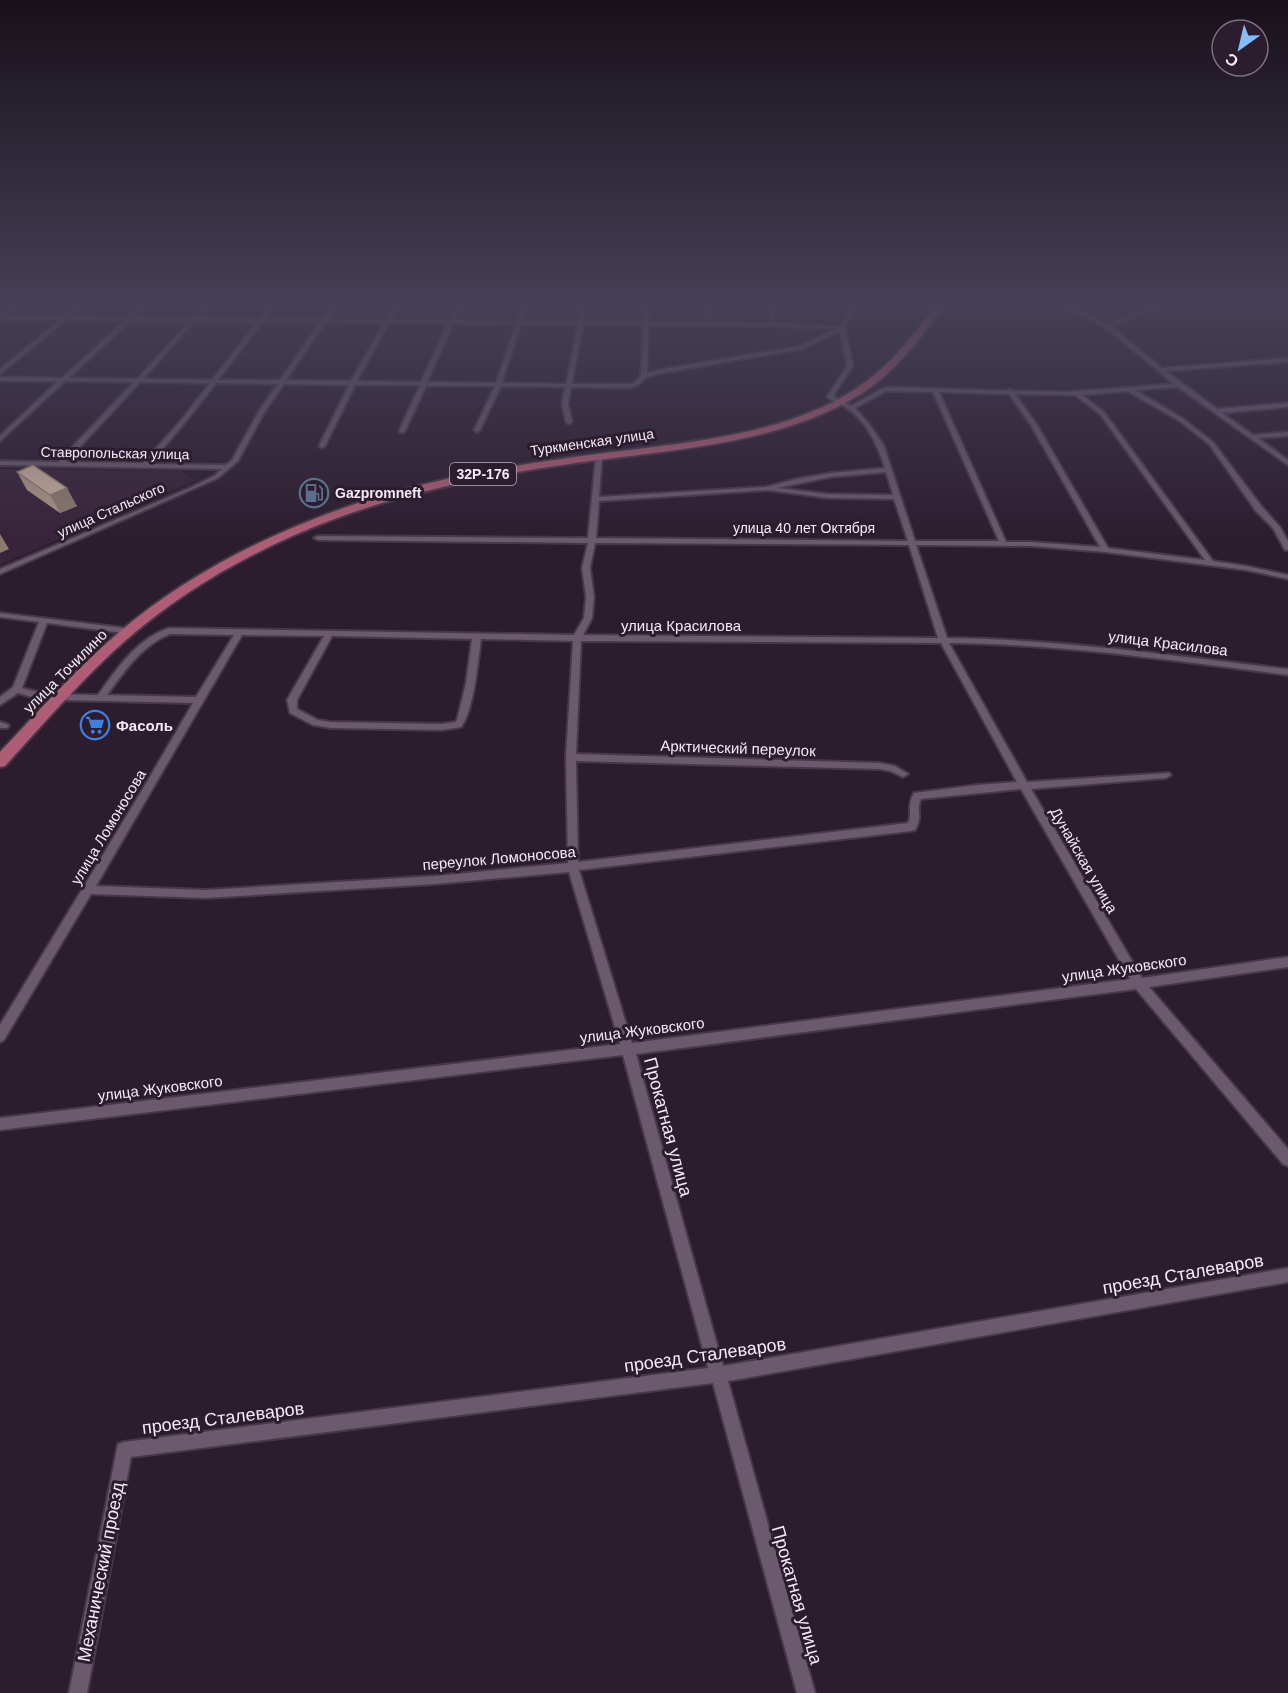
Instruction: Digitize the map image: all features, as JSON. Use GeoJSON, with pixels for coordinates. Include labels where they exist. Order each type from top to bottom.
{"type":"FeatureCollection","features":[{"type":"Feature","properties":{"kind":"main road","name":"Туркменская улица"},"geometry":{"type":"LineString","coordinates":[[130,631],[173,597],[224,565],[290,533],[333,516],[399,495],[467,478],[750,431],[791,421],[838,403],[869,384]]}},
{"type":"Feature","properties":{"kind":"main road","name":"улица Точилино"},"geometry":{"type":"LineString","coordinates":[[0,762],[60,697],[130,631]]}},
{"type":"Feature","properties":{"kind":"street"},"geometry":{"type":"LineString","coordinates":[[0,438],[59,384]]}},
{"type":"Feature","properties":{"kind":"street"},"geometry":{"type":"LineString","coordinates":[[61,463],[117,406],[135,384]]}},
{"type":"Feature","properties":{"kind":"street"},"geometry":{"type":"LineString","coordinates":[[145,465],[185,419],[210,384]]}},
{"type":"Feature","properties":{"kind":"street"},"geometry":{"type":"LineString","coordinates":[[229,467],[235,461],[262,411],[282,384]]}},
{"type":"Feature","properties":{"kind":"street"},"geometry":{"type":"LineString","coordinates":[[322,446],[344,398],[353,384]]}},
{"type":"Feature","properties":{"kind":"street"},"geometry":{"type":"LineString","coordinates":[[402,431],[425,384]]}},
{"type":"Feature","properties":{"kind":"street"},"geometry":{"type":"LineString","coordinates":[[477,430],[499,384]]}},
{"type":"Feature","properties":{"kind":"street"},"geometry":{"type":"LineString","coordinates":[[569,384],[629,386],[636,384]]}},
{"type":"Feature","properties":{"kind":"street"},"geometry":{"type":"LineString","coordinates":[[569,384],[565,404],[569,422]]}},
{"type":"Feature","properties":{"kind":"street"},"geometry":{"type":"LineString","coordinates":[[838,384],[830,397],[851,408],[884,390],[1077,394],[1179,385],[1288,463]]}},
{"type":"Feature","properties":{"kind":"street"},"geometry":{"type":"LineString","coordinates":[[1128,389],[1180,419],[1211,443],[1259,509],[1276,527],[1288,548]]}},
{"type":"Feature","properties":{"kind":"street"},"geometry":{"type":"LineString","coordinates":[[935,390],[1003,543]]}},
{"type":"Feature","properties":{"kind":"street"},"geometry":{"type":"LineString","coordinates":[[1010,391],[1034,425],[1105,550]]}},
{"type":"Feature","properties":{"kind":"street"},"geometry":{"type":"LineString","coordinates":[[1077,394],[1102,413],[1211,564]]}},
{"type":"Feature","properties":{"kind":"street"},"geometry":{"type":"LineString","coordinates":[[1218,411],[1288,405]]}},
{"type":"Feature","properties":{"kind":"street","name":"Дунайская улица"},"geometry":{"type":"LineString","coordinates":[[851,408],[867,425],[881,446],[943,640],[1024,786],[1139,984],[1288,1159]]}},
{"type":"Feature","properties":{"kind":"street"},"geometry":{"type":"LineString","coordinates":[[1251,437],[1288,434]]}},
{"type":"Feature","properties":{"kind":"street","name":"Прокатная улица"},"geometry":{"type":"LineString","coordinates":[[599,456],[592,540],[586,568],[590,597],[588,618],[577,638],[570,757],[573,867],[628,1049],[806,1693]]}},
{"type":"Feature","properties":{"kind":"street","name":"Ставропольская улица"},"geometry":{"type":"LineString","coordinates":[[0,463],[229,467]]}},
{"type":"Feature","properties":{"kind":"street","name":"улица Стальского"},"geometry":{"type":"LineString","coordinates":[[0,572],[194,488],[229,467]]}},
{"type":"Feature","properties":{"kind":"street"},"geometry":{"type":"LineString","coordinates":[[765,489],[831,475],[890,470]]}},
{"type":"Feature","properties":{"kind":"street"},"geometry":{"type":"LineString","coordinates":[[596,499],[765,489],[828,496],[898,497]]}},
{"type":"Feature","properties":{"kind":"street","name":"улица 40 лет Октября"},"geometry":{"type":"LineString","coordinates":[[318,538],[1003,543],[1105,550],[1265,570],[1288,577]]}},
{"type":"Feature","properties":{"kind":"street"},"geometry":{"type":"LineString","coordinates":[[0,615],[130,631]]}},
{"type":"Feature","properties":{"kind":"street"},"geometry":{"type":"LineString","coordinates":[[0,702],[17,689],[44,620]]}},
{"type":"Feature","properties":{"kind":"street","name":"улица Красилова"},"geometry":{"type":"LineString","coordinates":[[101,697],[133,655],[158,634],[169,631],[577,638],[943,640],[1090,648],[1288,672]]}},
{"type":"Feature","properties":{"kind":"street","name":"улица Ломоносова"},"geometry":{"type":"LineString","coordinates":[[0,1036],[240,632]]}},
{"type":"Feature","properties":{"kind":"street"},"geometry":{"type":"LineString","coordinates":[[330,633],[292,700],[293,711],[316,723],[331,725],[442,727],[458,724],[461,721],[470,683],[477,636]]}},
{"type":"Feature","properties":{"kind":"street"},"geometry":{"type":"LineString","coordinates":[[17,689],[32,694],[60,697],[199,700]]}},
{"type":"Feature","properties":{"kind":"street","name":"Арктический переулок"},"geometry":{"type":"LineString","coordinates":[[570,757],[880,766],[892,768],[903,774]]}},
{"type":"Feature","properties":{"kind":"street"},"geometry":{"type":"LineString","coordinates":[[1024,786],[1166,775]]}},
{"type":"Feature","properties":{"kind":"street","name":"переулок Ломоносова"},"geometry":{"type":"LineString","coordinates":[[88,890],[206,894],[435,880],[573,867],[911,827],[915,820],[914,802],[918,796],[1024,786]]}},
{"type":"Feature","properties":{"kind":"street","name":"улица Жуковского"},"geometry":{"type":"LineString","coordinates":[[0,1124],[628,1049],[1139,984],[1288,962]]}},
{"type":"Feature","properties":{"kind":"street","name":"проезд Сталеваров"},"geometry":{"type":"LineString","coordinates":[[124,1450],[717,1375],[1288,1275]]}},
{"type":"Feature","properties":{"kind":"street","name":"Механический проезд"},"geometry":{"type":"LineString","coordinates":[[78,1693],[124,1450]]}},
{"type":"Feature","properties":{"kind":"shaded area"},"geometry":{"type":"Polygon","coordinates":[[[0,469],[180,470],[196,480],[0,565],[0,469]]]}},
{"type":"Feature","properties":{"kind":"building"},"geometry":{"type":"Polygon","coordinates":[[[33,465],[67,488],[50,495],[17,472],[33,465]]]}},
{"type":"Feature","properties":{"kind":"place","name":"Gazpromneft"},"geometry":{"type":"Point","coordinates":[314,493]}},
{"type":"Feature","properties":{"kind":"place","name":"Фасоль"},"geometry":{"type":"Point","coordinates":[95,725]}}]}
